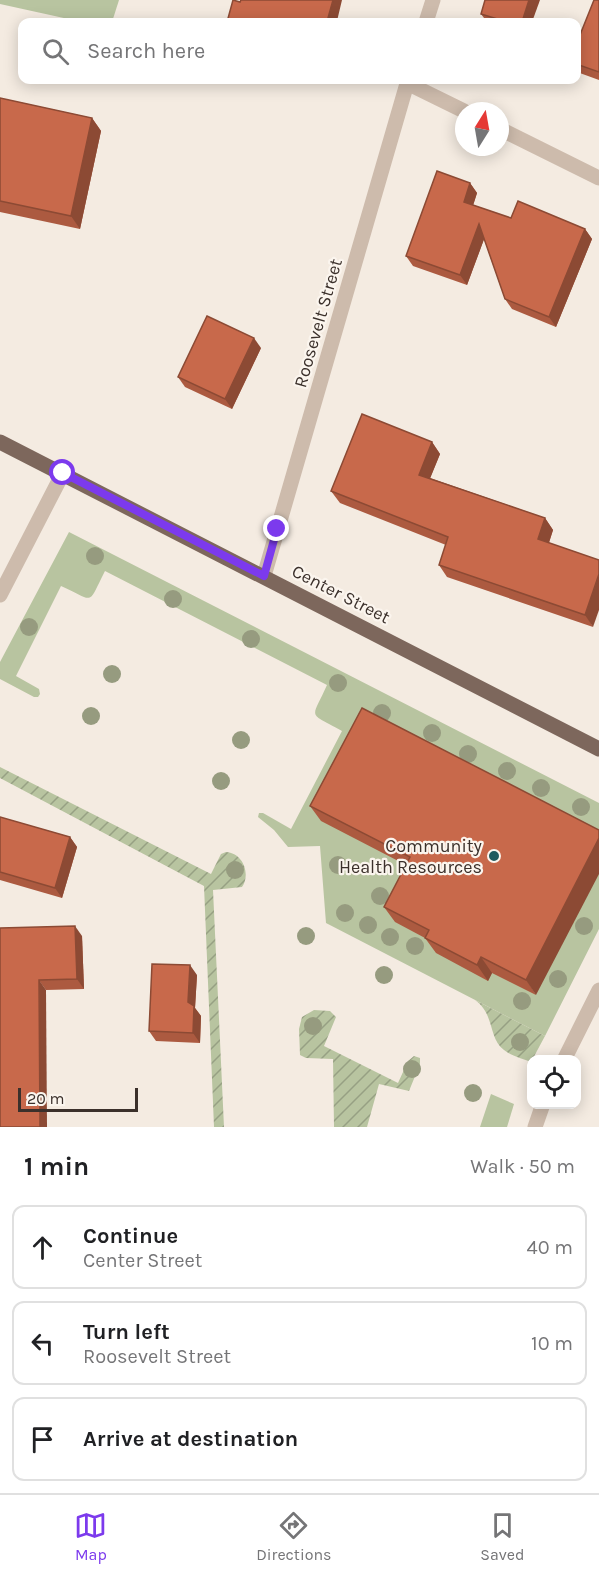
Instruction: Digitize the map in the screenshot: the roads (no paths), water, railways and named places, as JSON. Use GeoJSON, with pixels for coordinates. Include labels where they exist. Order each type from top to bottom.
{"type":"FeatureCollection","features":[{"type":"Feature","properties":{"kind":"main road","name":"Center Street"},"geometry":{"type":"LineString","coordinates":[[0,442],[599,749]]}},
{"type":"Feature","properties":{"kind":"street"},"geometry":{"type":"LineString","coordinates":[[427,18],[433,0]]}},
{"type":"Feature","properties":{"kind":"street","name":"Roosevelt Street"},"geometry":{"type":"LineString","coordinates":[[264,576],[407,84]]}},
{"type":"Feature","properties":{"kind":"street"},"geometry":{"type":"LineString","coordinates":[[414,84],[455,106]]}},
{"type":"Feature","properties":{"kind":"street"},"geometry":{"type":"LineString","coordinates":[[509,133],[599,178]]}},
{"type":"Feature","properties":{"kind":"street"},"geometry":{"type":"LineString","coordinates":[[0,595],[63,473]]}},
{"type":"Feature","properties":{"kind":"street"},"geometry":{"type":"LineString","coordinates":[[566,1055],[599,990]]}},
{"type":"Feature","properties":{"kind":"street"},"geometry":{"type":"LineString","coordinates":[[536,1127],[541,1109]]}},
{"type":"Feature","properties":{"kind":"place","name":"Community Health Resources"},"geometry":{"type":"Point","coordinates":[494,856]}}]}
